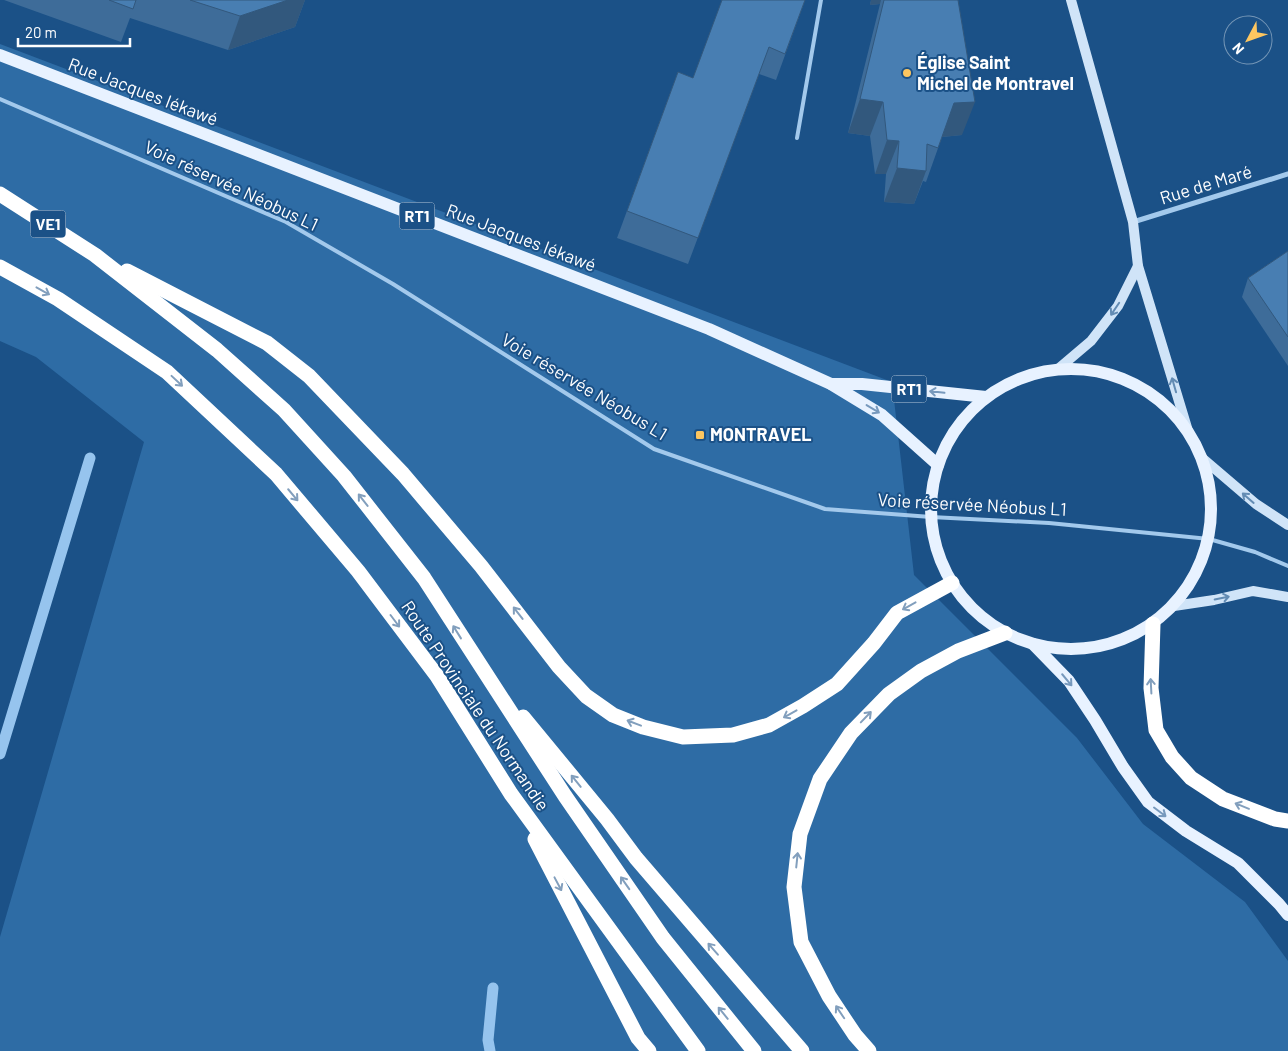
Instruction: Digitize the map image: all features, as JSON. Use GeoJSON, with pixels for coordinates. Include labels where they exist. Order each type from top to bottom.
{"type":"FeatureCollection","features":[{"type":"Feature","properties":{"kind":"highway","name":"VE1"},"geometry":{"type":"LineString","coordinates":[[0,194],[95,255]]}},
{"type":"Feature","properties":{"kind":"highway"},"geometry":{"type":"LineString","coordinates":[[95,255],[267,343],[309,376],[403,474],[481,566],[559,667],[586,696],[613,715],[683,737],[733,735],[769,725],[837,684],[874,643],[897,613],[952,583]]}},
{"type":"Feature","properties":{"kind":"highway","name":"Route Provinciale du Normandie"},"geometry":{"type":"LineString","coordinates":[[95,255],[217,350],[284,410],[344,476],[424,578],[472,655],[565,796],[663,938],[754,1051]]}},
{"type":"Feature","properties":{"kind":"highway","name":"Route Provinciale du Normandie"},"geometry":{"type":"LineString","coordinates":[[0,267],[58,299],[168,372],[276,474],[358,571],[437,676],[511,794],[698,1051]]}},
{"type":"Feature","properties":{"kind":"highway"},"geometry":{"type":"LineString","coordinates":[[1152,624],[1150,688],[1156,730],[1172,757],[1191,778],[1223,799],[1275,819],[1288,821]]}},
{"type":"Feature","properties":{"kind":"highway"},"geometry":{"type":"LineString","coordinates":[[869,1051],[855,1035],[829,996],[801,942],[794,887],[800,834],[820,779],[851,733],[890,694],[921,671],[958,651],[1005,632]]}},
{"type":"Feature","properties":{"kind":"highway"},"geometry":{"type":"LineString","coordinates":[[472,655],[607,818],[636,858],[802,1051]]}},
{"type":"Feature","properties":{"kind":"highway"},"geometry":{"type":"LineString","coordinates":[[511,794],[638,1038],[649,1051]]}},
{"type":"Feature","properties":{"kind":"main road","name":"Rue Jacques Iékawé"},"geometry":{"type":"LineString","coordinates":[[0,55],[709,329],[831,384],[882,415],[938,465]]}},
{"type":"Feature","properties":{"kind":"main road"},"geometry":{"type":"LineString","coordinates":[[1058,369],[1095,371],[1131,383],[1163,403],[1188,432],[1202,457],[1211,497],[1209,539],[1196,574],[1174,606],[1152,624],[1116,643],[1075,650],[1033,644],[1005,632],[975,611],[952,583],[938,551],[931,517],[932,490],[938,465],[957,428],[986,397],[1020,378],[1058,369]]}},
{"type":"Feature","properties":{"kind":"main road","name":"Rue Jacques Iékawé"},"geometry":{"type":"LineString","coordinates":[[831,384],[862,384],[986,397]]}},
{"type":"Feature","properties":{"kind":"main road"},"geometry":{"type":"LineString","coordinates":[[1033,644],[1069,681],[1123,767],[1148,802],[1186,831],[1238,863],[1280,904],[1288,915]]}},
{"type":"Feature","properties":{"kind":"street"},"geometry":{"type":"LineString","coordinates":[[1072,0],[1133,222],[1138,266],[1188,432]]}},
{"type":"Feature","properties":{"kind":"street","name":"Rue de Maré"},"geometry":{"type":"LineString","coordinates":[[1133,222],[1288,174]]}},
{"type":"Feature","properties":{"kind":"street"},"geometry":{"type":"LineString","coordinates":[[1058,369],[1092,341],[1118,306],[1138,266]]}},
{"type":"Feature","properties":{"kind":"street"},"geometry":{"type":"LineString","coordinates":[[1202,457],[1256,504],[1288,525]]}},
{"type":"Feature","properties":{"kind":"street"},"geometry":{"type":"LineString","coordinates":[[1174,606],[1214,600],[1253,591],[1288,597]]}},
{"type":"Feature","properties":{"kind":"lane"},"geometry":{"type":"LineString","coordinates":[[797,138],[821,0]]}},
{"type":"Feature","properties":{"kind":"lane","name":"Voie réservée Néobus L1"},"geometry":{"type":"LineString","coordinates":[[0,99],[286,222],[393,284],[654,449],[825,509],[931,517],[1049,522],[1209,539],[1255,552],[1288,566]]}},
{"type":"Feature","properties":{"kind":"shaded area"},"geometry":{"type":"Polygon","coordinates":[[[0,44],[892,382],[914,575],[1077,738],[1143,824],[1245,902],[1288,961],[1288,1051],[0,1051],[0,937],[144,442],[36,357],[0,341],[0,44]]]}},
{"type":"Feature","properties":{"kind":"building"},"geometry":{"type":"Polygon","coordinates":[[[109,0],[136,0],[133,9],[109,0]]]}},
{"type":"Feature","properties":{"kind":"building"},"geometry":{"type":"Polygon","coordinates":[[[190,0],[288,0],[240,16],[190,0]]]}},
{"type":"Feature","properties":{"kind":"building"},"geometry":{"type":"Polygon","coordinates":[[[722,0],[805,0],[785,54],[769,47],[698,238],[627,211],[678,72],[693,78],[722,0]]]}},
{"type":"Feature","properties":{"kind":"building","name":"Église Saint Michel de Montravel"},"geometry":{"type":"Polygon","coordinates":[[[884,0],[958,0],[975,102],[954,103],[938,148],[927,144],[926,171],[897,168],[899,141],[887,140],[883,102],[860,99],[884,0]]]}},
{"type":"Feature","properties":{"kind":"building"},"geometry":{"type":"Polygon","coordinates":[[[1288,251],[1288,337],[1248,278],[1288,251]]]}},
{"type":"Feature","properties":{"kind":"waterway"},"geometry":{"type":"LineString","coordinates":[[0,754],[90,458]]}},
{"type":"Feature","properties":{"kind":"waterway"},"geometry":{"type":"LineString","coordinates":[[490,1051],[488,1040],[493,988]]}},
{"type":"Feature","properties":{"kind":"place","name":"Église Saint Michel de Montravel"},"geometry":{"type":"Point","coordinates":[907,73]}},
{"type":"Feature","properties":{"kind":"place","name":"MONTRAVEL"},"geometry":{"type":"Point","coordinates":[700,435]}}]}
